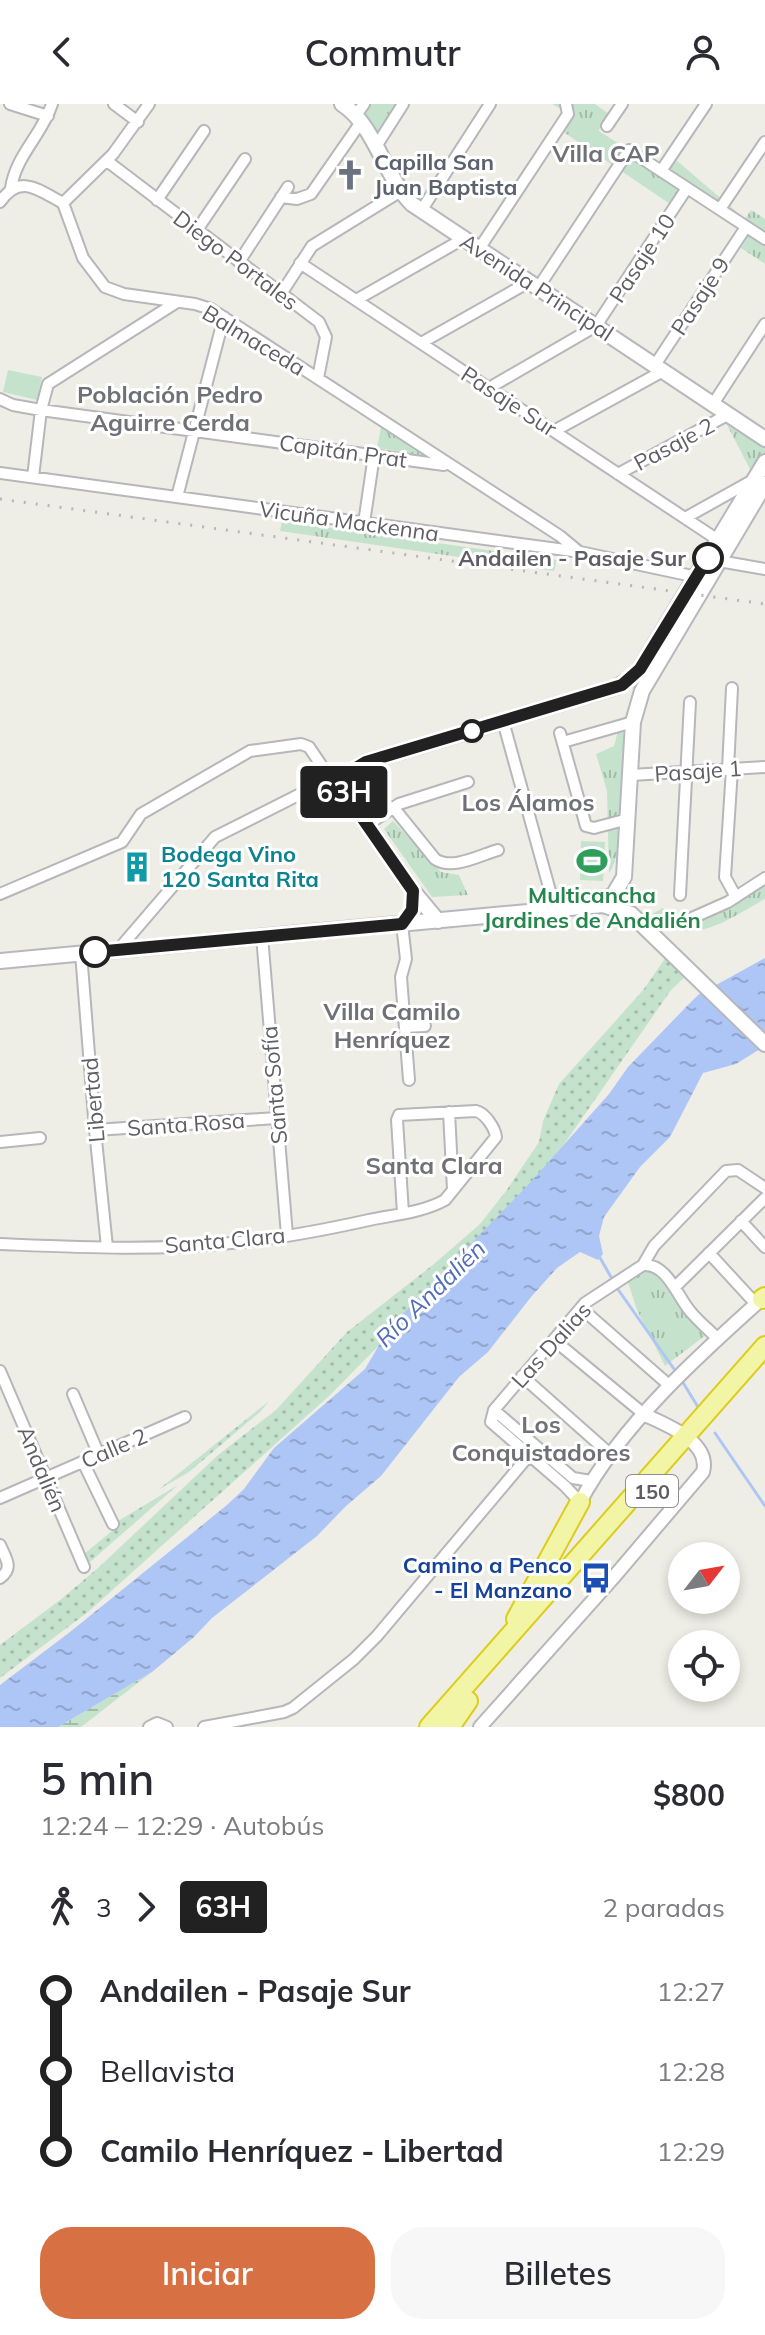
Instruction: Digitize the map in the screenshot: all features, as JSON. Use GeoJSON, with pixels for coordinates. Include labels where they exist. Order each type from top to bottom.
{"type":"FeatureCollection","features":[{"type":"Feature","properties":{"kind":"highway","name":"150"},"geometry":{"type":"LineString","coordinates":[[443,1727],[690,1441],[765,1346]]}},
{"type":"Feature","properties":{"kind":"highway","name":"150"},"geometry":{"type":"LineString","coordinates":[[429,1727],[765,1359]]}},
{"type":"Feature","properties":{"kind":"highway"},"geometry":{"type":"LineString","coordinates":[[493,1656],[580,1502]]}},
{"type":"Feature","properties":{"kind":"highway"},"geometry":{"type":"LineString","coordinates":[[450,1727],[468,1701]]}},
{"type":"Feature","properties":{"kind":"main road","name":"Avenida Principal"},"geometry":{"type":"LineString","coordinates":[[342,104],[360,114],[375,148],[401,191],[421,211],[765,439]]}},
{"type":"Feature","properties":{"kind":"main road"},"geometry":{"type":"LineString","coordinates":[[631,914],[624,877],[633,722],[639,699],[719,561],[760,481],[765,462]]}},
{"type":"Feature","properties":{"kind":"main road"},"geometry":{"type":"LineString","coordinates":[[438,921],[413,891],[336,778],[366,762],[627,682],[640,669],[718,540],[760,481]]}},
{"type":"Feature","properties":{"kind":"main road"},"geometry":{"type":"LineString","coordinates":[[616,687],[627,700],[633,722]]}},
{"type":"Feature","properties":{"kind":"main road"},"geometry":{"type":"LineString","coordinates":[[597,905],[614,894],[624,877]]}},
{"type":"Feature","properties":{"kind":"main road"},"geometry":{"type":"LineString","coordinates":[[402,924],[412,910],[413,891]]}},
{"type":"Feature","properties":{"kind":"main road"},"geometry":{"type":"LineString","coordinates":[[0,961],[597,905],[617,907],[644,926],[765,1044]]}},
{"type":"Feature","properties":{"kind":"street"},"geometry":{"type":"LineString","coordinates":[[10,104],[48,116]]}},
{"type":"Feature","properties":{"kind":"street"},"geometry":{"type":"LineString","coordinates":[[0,202],[11,188],[16,167],[48,116],[52,104]]}},
{"type":"Feature","properties":{"kind":"street"},"geometry":{"type":"LineString","coordinates":[[114,104],[138,122]]}},
{"type":"Feature","properties":{"kind":"street"},"geometry":{"type":"LineString","coordinates":[[11,188],[23,185],[33,187],[63,203],[107,161],[149,104]]}},
{"type":"Feature","properties":{"kind":"street"},"geometry":{"type":"LineString","coordinates":[[375,148],[403,104]]}},
{"type":"Feature","properties":{"kind":"street"},"geometry":{"type":"LineString","coordinates":[[607,126],[622,104]]}},
{"type":"Feature","properties":{"kind":"street"},"geometry":{"type":"LineString","coordinates":[[661,171],[706,104]]}},
{"type":"Feature","properties":{"kind":"street"},"geometry":{"type":"LineString","coordinates":[[421,211],[484,106]]}},
{"type":"Feature","properties":{"kind":"street"},"geometry":{"type":"LineString","coordinates":[[479,249],[567,107]]}},
{"type":"Feature","properties":{"kind":"street"},"geometry":{"type":"LineString","coordinates":[[281,197],[297,199],[311,194],[360,114]]}},
{"type":"Feature","properties":{"kind":"street"},"geometry":{"type":"LineString","coordinates":[[157,200],[204,131]]}},
{"type":"Feature","properties":{"kind":"street"},"geometry":{"type":"LineString","coordinates":[[720,209],[765,142]]}},
{"type":"Feature","properties":{"kind":"street"},"geometry":{"type":"LineString","coordinates":[[421,343],[534,285],[629,150],[765,239]]}},
{"type":"Feature","properties":{"kind":"street"},"geometry":{"type":"LineString","coordinates":[[197,230],[245,159]]}},
{"type":"Feature","properties":{"kind":"street","name":"Diego Portales"},"geometry":{"type":"LineString","coordinates":[[107,161],[319,322],[326,341],[318,378]]}},
{"type":"Feature","properties":{"kind":"street"},"geometry":{"type":"LineString","coordinates":[[239,262],[288,187]]}},
{"type":"Feature","properties":{"kind":"street","name":"Pasaje 10"},"geometry":{"type":"LineString","coordinates":[[596,326],[687,188]]}},
{"type":"Feature","properties":{"kind":"street"},"geometry":{"type":"LineString","coordinates":[[281,294],[312,246],[401,191]]}},
{"type":"Feature","properties":{"kind":"street","name":"Balmaceda"},"geometry":{"type":"LineString","coordinates":[[63,203],[83,258],[100,283],[124,294],[203,306],[224,317],[580,552]]}},
{"type":"Feature","properties":{"kind":"street","name":"Pasaje 9"},"geometry":{"type":"LineString","coordinates":[[659,368],[746,227]]}},
{"type":"Feature","properties":{"kind":"street"},"geometry":{"type":"LineString","coordinates":[[356,300],[463,239]]}},
{"type":"Feature","properties":{"kind":"street","name":"Pasaje Sur"},"geometry":{"type":"LineString","coordinates":[[300,263],[718,540]]}},
{"type":"Feature","properties":{"kind":"street"},"geometry":{"type":"LineString","coordinates":[[33,477],[46,387],[52,380],[177,302]]}},
{"type":"Feature","properties":{"kind":"street"},"geometry":{"type":"LineString","coordinates":[[177,497],[224,317]]}},
{"type":"Feature","properties":{"kind":"street"},"geometry":{"type":"LineString","coordinates":[[713,404],[765,324]]}},
{"type":"Feature","properties":{"kind":"street"},"geometry":{"type":"LineString","coordinates":[[489,388],[596,326]]}},
{"type":"Feature","properties":{"kind":"street"},"geometry":{"type":"LineString","coordinates":[[554,431],[659,368]]}},
{"type":"Feature","properties":{"kind":"street","name":"Capitán Prat"},"geometry":{"type":"LineString","coordinates":[[0,399],[13,405],[41,410],[451,466]]}},
{"type":"Feature","properties":{"kind":"street","name":"Pasaje 2"},"geometry":{"type":"LineString","coordinates":[[618,474],[729,414]]}},
{"type":"Feature","properties":{"kind":"street"},"geometry":{"type":"LineString","coordinates":[[364,523],[374,455]]}},
{"type":"Feature","properties":{"kind":"street","name":"Vicuña Mackenna"},"geometry":{"type":"LineString","coordinates":[[0,473],[580,552],[697,577]]}},
{"type":"Feature","properties":{"kind":"street"},"geometry":{"type":"LineString","coordinates":[[685,518],[760,481]]}},
{"type":"Feature","properties":{"kind":"street"},"geometry":{"type":"LineString","coordinates":[[719,561],[765,569]]}},
{"type":"Feature","properties":{"kind":"street"},"geometry":{"type":"LineString","coordinates":[[732,688],[725,877],[736,897]]}},
{"type":"Feature","properties":{"kind":"street"},"geometry":{"type":"LineString","coordinates":[[680,895],[690,702]]}},
{"type":"Feature","properties":{"kind":"street"},"geometry":{"type":"LineString","coordinates":[[503,721],[555,909]]}},
{"type":"Feature","properties":{"kind":"street"},"geometry":{"type":"LineString","coordinates":[[628,819],[594,828],[586,826],[562,737],[633,722]]}},
{"type":"Feature","properties":{"kind":"street"},"geometry":{"type":"LineString","coordinates":[[0,894],[122,842],[141,814],[250,751],[301,744],[309,747],[336,778],[215,837],[118,950]]}},
{"type":"Feature","properties":{"kind":"street","name":"Pasaje 1"},"geometry":{"type":"LineString","coordinates":[[631,775],[765,767]]}},
{"type":"Feature","properties":{"kind":"street"},"geometry":{"type":"LineString","coordinates":[[367,825],[393,807],[468,782]]}},
{"type":"Feature","properties":{"kind":"street"},"geometry":{"type":"LineString","coordinates":[[393,807],[435,859],[443,864],[498,850]]}},
{"type":"Feature","properties":{"kind":"street"},"geometry":{"type":"LineString","coordinates":[[683,922],[736,897],[765,878]]}},
{"type":"Feature","properties":{"kind":"street"},"geometry":{"type":"LineString","coordinates":[[402,924],[406,956],[401,977],[409,1080]]}},
{"type":"Feature","properties":{"kind":"street","name":"Santa Sofía"},"geometry":{"type":"LineString","coordinates":[[262,936],[287,1235]]}},
{"type":"Feature","properties":{"kind":"street","name":"Libertad"},"geometry":{"type":"LineString","coordinates":[[81,953],[107,1247]]}},
{"type":"Feature","properties":{"kind":"street"},"geometry":{"type":"LineString","coordinates":[[405,1027],[425,1026]]}},
{"type":"Feature","properties":{"kind":"street"},"geometry":{"type":"LineString","coordinates":[[403,1213],[399,1115],[480,1111],[497,1135],[453,1190]]}},
{"type":"Feature","properties":{"kind":"street"},"geometry":{"type":"LineString","coordinates":[[449,1112],[453,1190]]}},
{"type":"Feature","properties":{"kind":"street","name":"Santa Rosa"},"geometry":{"type":"LineString","coordinates":[[95,1130],[277,1118]]}},
{"type":"Feature","properties":{"kind":"street"},"geometry":{"type":"LineString","coordinates":[[0,1142],[40,1138]]}},
{"type":"Feature","properties":{"kind":"street","name":"Las Dalias"},"geometry":{"type":"LineString","coordinates":[[532,1451],[494,1410],[581,1308],[643,1265],[654,1246],[731,1169],[738,1170],[765,1188]]}},
{"type":"Feature","properties":{"kind":"street","name":"Santa Clara"},"geometry":{"type":"LineString","coordinates":[[0,1244],[107,1247],[215,1244],[287,1235],[403,1213],[445,1200],[453,1190]]}},
{"type":"Feature","properties":{"kind":"street"},"geometry":{"type":"LineString","coordinates":[[675,1287],[765,1198]]}},
{"type":"Feature","properties":{"kind":"street"},"geometry":{"type":"LineString","coordinates":[[741,1221],[765,1247]]}},
{"type":"Feature","properties":{"kind":"street"},"geometry":{"type":"LineString","coordinates":[[532,1451],[580,1502],[610,1454],[670,1386],[717,1338],[762,1299],[709,1253]]}},
{"type":"Feature","properties":{"kind":"street"},"geometry":{"type":"LineString","coordinates":[[643,1265],[659,1269],[691,1313],[717,1338]]}},
{"type":"Feature","properties":{"kind":"street"},"geometry":{"type":"LineString","coordinates":[[581,1308],[670,1386]]}},
{"type":"Feature","properties":{"kind":"street"},"geometry":{"type":"LineString","coordinates":[[480,1727],[701,1476],[704,1459],[690,1441],[645,1415],[554,1340]]}},
{"type":"Feature","properties":{"kind":"street","name":"Andalién"},"geometry":{"type":"LineString","coordinates":[[0,1371],[84,1567]]}},
{"type":"Feature","properties":{"kind":"street"},"geometry":{"type":"LineString","coordinates":[[522,1376],[610,1454]]}},
{"type":"Feature","properties":{"kind":"street"},"geometry":{"type":"LineString","coordinates":[[73,1394],[99,1455]]}},
{"type":"Feature","properties":{"kind":"street","name":"Calle 2"},"geometry":{"type":"LineString","coordinates":[[0,1498],[185,1417]]}},
{"type":"Feature","properties":{"kind":"street"},"geometry":{"type":"LineString","coordinates":[[532,1451],[573,1478],[591,1481]]}},
{"type":"Feature","properties":{"kind":"street"},"geometry":{"type":"LineString","coordinates":[[204,1727],[293,1708],[354,1659],[377,1636],[532,1451]]}},
{"type":"Feature","properties":{"kind":"street"},"geometry":{"type":"LineString","coordinates":[[83,1462],[113,1524]]}},
{"type":"Feature","properties":{"kind":"street"},"geometry":{"type":"LineString","coordinates":[[0,1545],[9,1570],[0,1578]]}},
{"type":"Feature","properties":{"kind":"street"},"geometry":{"type":"LineString","coordinates":[[149,1727],[157,1723],[167,1727]]}},
{"type":"Feature","properties":{"kind":"green space"},"geometry":{"type":"Polygon","coordinates":[[[370,104],[396,104],[376,133],[365,112],[370,104]]]}},
{"type":"Feature","properties":{"kind":"green space"},"geometry":{"type":"Polygon","coordinates":[[[552,104],[595,104],[609,114],[597,133],[664,177],[676,160],[745,219],[751,210],[765,219],[765,264],[741,248],[750,233],[680,189],[670,204],[562,131],[571,115],[552,104]]]}},
{"type":"Feature","properties":{"kind":"green space"},"geometry":{"type":"Polygon","coordinates":[[[588,124],[621,145],[610,162],[578,141],[588,124]]]}},
{"type":"Feature","properties":{"kind":"green space"},"geometry":{"type":"Polygon","coordinates":[[[8,370],[42,377],[37,400],[3,392],[8,370]]]}},
{"type":"Feature","properties":{"kind":"green space"},"geometry":{"type":"Polygon","coordinates":[[[725,421],[765,448],[765,454],[753,475],[725,421]]]}},
{"type":"Feature","properties":{"kind":"green space"},"geometry":{"type":"Polygon","coordinates":[[[381,427],[425,456],[377,448],[381,427]]]}},
{"type":"Feature","properties":{"kind":"green space"},"geometry":{"type":"Polygon","coordinates":[[[282,521],[557,560],[554,571],[280,531],[282,521]]]}},
{"type":"Feature","properties":{"kind":"green space"},"geometry":{"type":"Polygon","coordinates":[[[618,731],[623,731],[624,743],[623,806],[618,848],[609,873],[607,791],[596,754],[614,746],[618,731]]]}},
{"type":"Feature","properties":{"kind":"green space"},"geometry":{"type":"Polygon","coordinates":[[[393,821],[441,872],[459,875],[468,895],[432,897],[384,829],[393,821]]]}},
{"type":"Feature","properties":{"kind":"green space","name":"Multicancha Jardines de Andalién"},"geometry":{"type":"Polygon","coordinates":[[[581,841],[605,842],[603,881],[580,880],[581,841]]]}},
{"type":"Feature","properties":{"kind":"green space"},"geometry":{"type":"Polygon","coordinates":[[[765,881],[765,899],[709,928],[674,929],[652,914],[663,908],[684,920],[701,920],[730,906],[765,881]]]}},
{"type":"Feature","properties":{"kind":"green space"},"geometry":{"type":"Polygon","coordinates":[[[666,957],[688,974],[671,990],[551,1163],[329,1396],[88,1612],[0,1678],[0,1645],[98,1568],[218,1455],[276,1410],[347,1332],[480,1224],[539,1142],[543,1121],[559,1084],[644,989],[666,957]]]}},
{"type":"Feature","properties":{"kind":"green space"},"geometry":{"type":"Polygon","coordinates":[[[643,1265],[657,1275],[706,1335],[665,1366],[637,1310],[626,1276],[643,1265]]]}},
{"type":"Feature","properties":{"kind":"green space"},"geometry":{"type":"Polygon","coordinates":[[[269,1401],[189,1472],[158,1490],[269,1401]]]}},
{"type":"Feature","properties":{"kind":"green space"},"geometry":{"type":"Polygon","coordinates":[[[178,1485],[90,1562],[84,1554],[112,1531],[118,1521],[178,1485]]]}},
{"type":"Feature","properties":{"kind":"green space"},"geometry":{"type":"Polygon","coordinates":[[[152,1672],[81,1727],[58,1727],[152,1672]]]}},
{"type":"Feature","properties":{"kind":"water","name":"Río Andalién"},"geometry":{"type":"Polygon","coordinates":[[[765,958],[765,1046],[736,1064],[703,1073],[670,1137],[640,1167],[604,1217],[599,1236],[603,1254],[598,1260],[580,1252],[557,1268],[488,1352],[459,1377],[381,1476],[317,1536],[212,1618],[152,1672],[58,1727],[0,1727],[0,1685],[70,1632],[244,1489],[274,1448],[365,1369],[389,1328],[528,1185],[609,1094],[628,1067],[687,1006],[698,995],[765,958]]]}},
{"type":"Feature","properties":{"kind":"waterway"},"geometry":{"type":"LineString","coordinates":[[599,1256],[611,1277]]}},
{"type":"Feature","properties":{"kind":"waterway"},"geometry":{"type":"LineString","coordinates":[[617,1288],[674,1369]]}},
{"type":"Feature","properties":{"kind":"waterway"},"geometry":{"type":"LineString","coordinates":[[682,1381],[698,1407]]}},
{"type":"Feature","properties":{"kind":"waterway"},"geometry":{"type":"LineString","coordinates":[[715,1433],[765,1506]]}},
{"type":"Feature","properties":{"kind":"railway"},"geometry":{"type":"LineString","coordinates":[[0,499],[765,604]]}},
{"type":"Feature","properties":{"kind":"bus line","name":"63H"},"geometry":{"type":"LineString","coordinates":[[95,952],[402,924],[414,904],[413,891],[345,793],[341,784],[344,775],[366,762],[622,685],[640,669],[708,558]]}},
{"type":"Feature","properties":{"kind":"place","name":"Capilla San Juan Baptista"},"geometry":{"type":"Point","coordinates":[350,175]}},
{"type":"Feature","properties":{"kind":"place","name":"Andailen - Pasaje Sur"},"geometry":{"type":"Point","coordinates":[708,558]}},
{"type":"Feature","properties":{"kind":"place","name":"Multicancha Jardines de Andalién"},"geometry":{"type":"Point","coordinates":[592,861]}},
{"type":"Feature","properties":{"kind":"place","name":"Bodega Vino 120 Santa Rita"},"geometry":{"type":"Point","coordinates":[137,867]}},
{"type":"Feature","properties":{"kind":"place","name":"Camino a Penco - El Manzano"},"geometry":{"type":"Point","coordinates":[596,1578]}},
{"type":"Feature","properties":{"kind":"district","name":"Villa CAP"},"geometry":{"type":"Point","coordinates":[606,153]}},
{"type":"Feature","properties":{"kind":"district","name":"Población Pedro Aguirre Cerda"},"geometry":{"type":"Point","coordinates":[170,408]}},
{"type":"Feature","properties":{"kind":"district","name":"Los Álamos"},"geometry":{"type":"Point","coordinates":[528,802]}},
{"type":"Feature","properties":{"kind":"district","name":"Villa Camilo Henríquez"},"geometry":{"type":"Point","coordinates":[392,1025]}},
{"type":"Feature","properties":{"kind":"district","name":"Santa Clara"},"geometry":{"type":"Point","coordinates":[434,1165]}},
{"type":"Feature","properties":{"kind":"district","name":"Los Conquistadores"},"geometry":{"type":"Point","coordinates":[541,1438]}}]}
